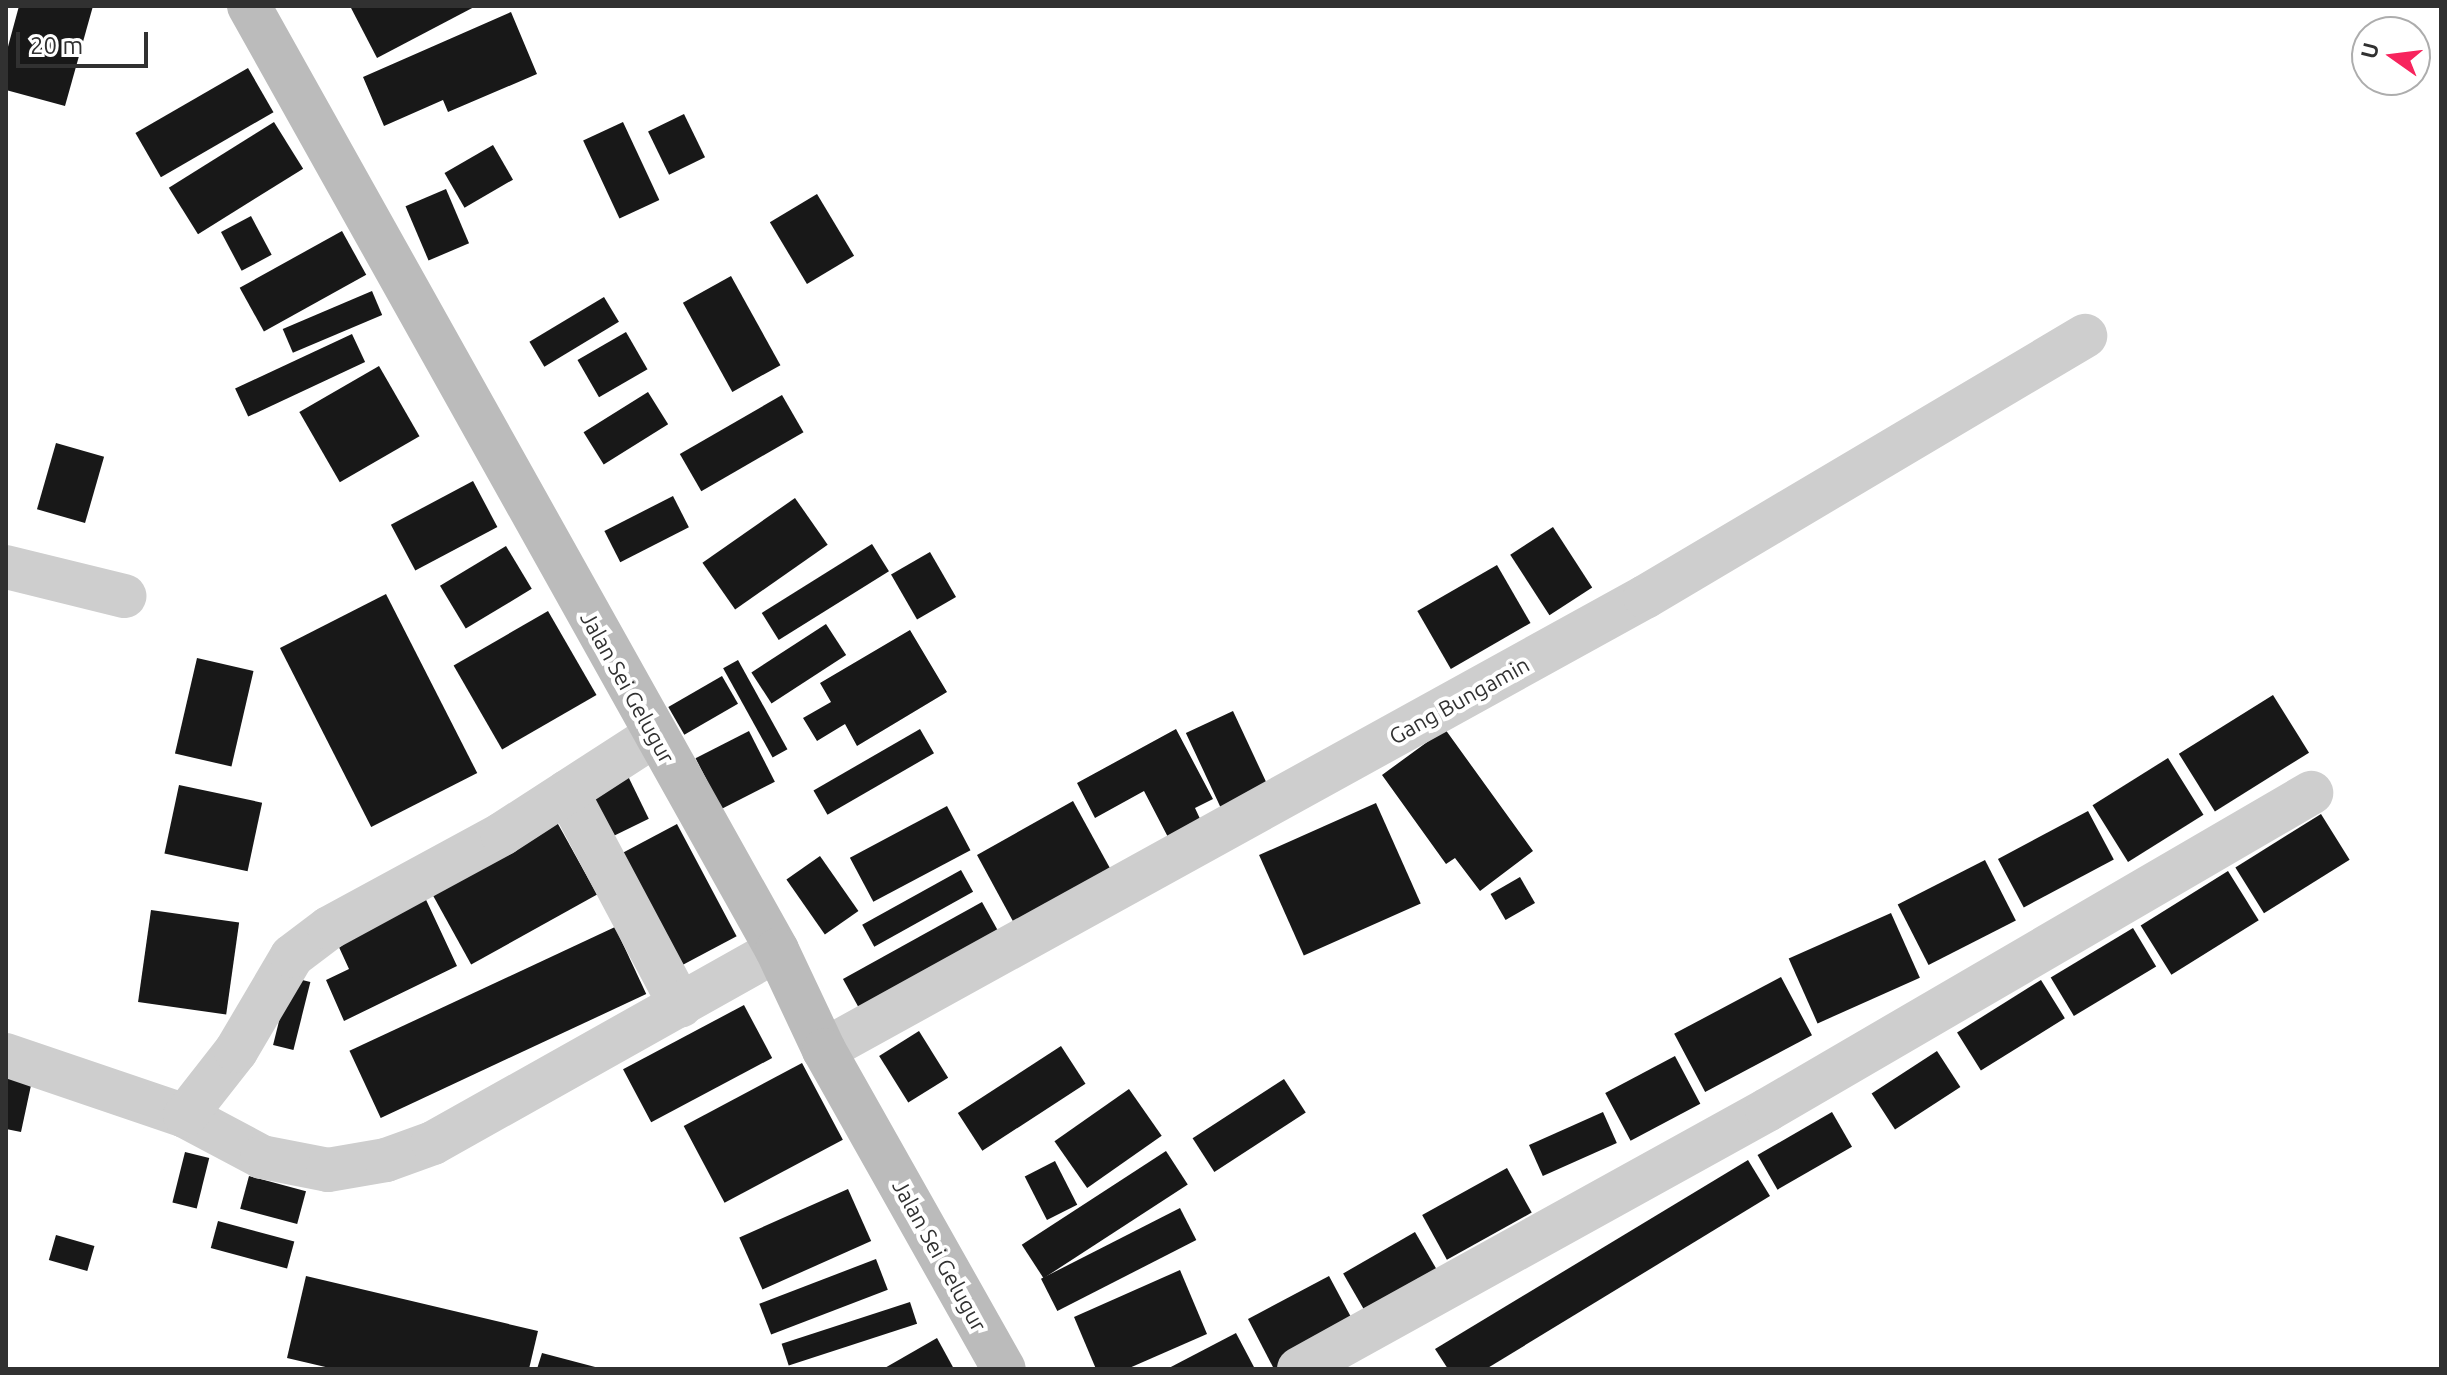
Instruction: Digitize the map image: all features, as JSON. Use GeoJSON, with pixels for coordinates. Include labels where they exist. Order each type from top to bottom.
{"type":"FeatureCollection","features":[{"type":"Feature","properties":{"kind":"main road","name":"Jalan Sei Gelugur"},"geometry":{"type":"LineString","coordinates":[[249,6],[777,950],[824,1050],[1004,1369]]}},
{"type":"Feature","properties":{"kind":"street","name":"Gang Bungamin"},"geometry":{"type":"LineString","coordinates":[[824,1050],[1645,597],[2085,336]]}},
{"type":"Feature","properties":{"kind":"street"},"geometry":{"type":"LineString","coordinates":[[6,567],[124,596]]}},
{"type":"Feature","properties":{"kind":"street"},"geometry":{"type":"LineString","coordinates":[[185,1116],[236,1051],[292,956],[329,928],[502,834],[655,735]]}},
{"type":"Feature","properties":{"kind":"street"},"geometry":{"type":"LineString","coordinates":[[567,792],[681,1006]]}},
{"type":"Feature","properties":{"kind":"street"},"geometry":{"type":"LineString","coordinates":[[1299,1369],[1767,1110],[2311,793]]}},
{"type":"Feature","properties":{"kind":"street"},"geometry":{"type":"LineString","coordinates":[[6,1055],[185,1116],[262,1157],[328,1170],[386,1160],[433,1143],[777,950]]}},
{"type":"Feature","properties":{"kind":"building"},"geometry":{"type":"Polygon","coordinates":[[[19,6],[93,6],[65,106],[6,90],[6,54],[19,6]]]}},
{"type":"Feature","properties":{"kind":"building"},"geometry":{"type":"Polygon","coordinates":[[[350,6],[476,6],[377,58],[350,6]]]}},
{"type":"Feature","properties":{"kind":"building"},"geometry":{"type":"Polygon","coordinates":[[[511,12],[537,74],[448,112],[443,100],[384,126],[363,77],[511,12]]]}},
{"type":"Feature","properties":{"kind":"building"},"geometry":{"type":"Polygon","coordinates":[[[248,68],[274,112],[161,177],[135,133],[248,68]]]}},
{"type":"Feature","properties":{"kind":"building"},"geometry":{"type":"Polygon","coordinates":[[[684,114],[705,157],[669,175],[648,132],[684,114]]]}},
{"type":"Feature","properties":{"kind":"building"},"geometry":{"type":"Polygon","coordinates":[[[274,122],[303,169],[198,234],[169,188],[274,122]]]}},
{"type":"Feature","properties":{"kind":"building"},"geometry":{"type":"Polygon","coordinates":[[[623,122],[659,200],[619,219],[583,141],[623,122]]]}},
{"type":"Feature","properties":{"kind":"building"},"geometry":{"type":"Polygon","coordinates":[[[493,145],[513,180],[465,208],[445,173],[493,145]]]}},
{"type":"Feature","properties":{"kind":"building"},"geometry":{"type":"Polygon","coordinates":[[[446,189],[469,243],[429,261],[405,206],[446,189]]]}},
{"type":"Feature","properties":{"kind":"building"},"geometry":{"type":"Polygon","coordinates":[[[817,194],[854,256],[807,284],[770,222],[817,194]]]}},
{"type":"Feature","properties":{"kind":"building"},"geometry":{"type":"Polygon","coordinates":[[[251,216],[272,255],[242,271],[221,232],[251,216]]]}},
{"type":"Feature","properties":{"kind":"building"},"geometry":{"type":"Polygon","coordinates":[[[342,231],[366,275],[264,331],[240,288],[342,231]]]}},
{"type":"Feature","properties":{"kind":"building"},"geometry":{"type":"Polygon","coordinates":[[[731,276],[780,365],[732,392],[683,303],[731,276]]]}},
{"type":"Feature","properties":{"kind":"building"},"geometry":{"type":"Polygon","coordinates":[[[372,291],[382,315],[293,353],[283,329],[372,291]]]}},
{"type":"Feature","properties":{"kind":"building"},"geometry":{"type":"Polygon","coordinates":[[[604,297],[619,322],[544,367],[529,342],[604,297]]]}},
{"type":"Feature","properties":{"kind":"building"},"geometry":{"type":"Polygon","coordinates":[[[626,332],[648,369],[599,397],[578,360],[626,332]]]}},
{"type":"Feature","properties":{"kind":"building"},"geometry":{"type":"Polygon","coordinates":[[[352,334],[365,362],[248,417],[235,389],[352,334]]]}},
{"type":"Feature","properties":{"kind":"building"},"geometry":{"type":"Polygon","coordinates":[[[379,366],[420,436],[340,482],[299,412],[379,366]]]}},
{"type":"Feature","properties":{"kind":"building"},"geometry":{"type":"Polygon","coordinates":[[[648,392],[668,424],[604,464],[584,432],[648,392]]]}},
{"type":"Feature","properties":{"kind":"building"},"geometry":{"type":"Polygon","coordinates":[[[782,395],[804,432],[701,491],[680,454],[782,395]]]}},
{"type":"Feature","properties":{"kind":"building"},"geometry":{"type":"Polygon","coordinates":[[[56,443],[104,457],[85,523],[37,509],[56,443]]]}},
{"type":"Feature","properties":{"kind":"building"},"geometry":{"type":"Polygon","coordinates":[[[473,481],[497,527],[415,571],[391,525],[473,481]]]}},
{"type":"Feature","properties":{"kind":"building"},"geometry":{"type":"Polygon","coordinates":[[[673,496],[689,527],[620,562],[604,531],[673,496]]]}},
{"type":"Feature","properties":{"kind":"building"},"geometry":{"type":"Polygon","coordinates":[[[795,498],[828,545],[735,610],[702,563],[795,498]]]}},
{"type":"Feature","properties":{"kind":"building"},"geometry":{"type":"Polygon","coordinates":[[[1553,527],[1592,587],[1549,615],[1510,555],[1553,527]]]}},
{"type":"Feature","properties":{"kind":"building"},"geometry":{"type":"Polygon","coordinates":[[[872,544],[889,571],[779,640],[762,613],[872,544]]]}},
{"type":"Feature","properties":{"kind":"building"},"geometry":{"type":"Polygon","coordinates":[[[506,546],[532,589],[466,629],[440,586],[506,546]]]}},
{"type":"Feature","properties":{"kind":"building"},"geometry":{"type":"Polygon","coordinates":[[[930,552],[956,597],[917,620],[891,574],[930,552]]]}},
{"type":"Feature","properties":{"kind":"building"},"geometry":{"type":"Polygon","coordinates":[[[1497,565],[1530,623],[1451,669],[1417,611],[1497,565]]]}},
{"type":"Feature","properties":{"kind":"building"},"geometry":{"type":"Polygon","coordinates":[[[386,594],[477,773],[371,827],[280,648],[386,594]]]}},
{"type":"Feature","properties":{"kind":"building"},"geometry":{"type":"Polygon","coordinates":[[[548,611],[596,695],[502,750],[454,666],[548,611]]]}},
{"type":"Feature","properties":{"kind":"building"},"geometry":{"type":"Polygon","coordinates":[[[826,624],[846,655],[772,704],[751,672],[826,624]]]}},
{"type":"Feature","properties":{"kind":"building"},"geometry":{"type":"Polygon","coordinates":[[[910,630],[947,692],[857,746],[845,724],[817,741],[803,718],[831,702],[820,683],[910,630]]]}},
{"type":"Feature","properties":{"kind":"building"},"geometry":{"type":"Polygon","coordinates":[[[197,658],[254,671],[231,767],[175,753],[197,658]]]}},
{"type":"Feature","properties":{"kind":"building"},"geometry":{"type":"Polygon","coordinates":[[[738,660],[787,749],[773,757],[723,668],[738,660]]]}},
{"type":"Feature","properties":{"kind":"building"},"geometry":{"type":"Polygon","coordinates":[[[722,676],[738,704],[684,735],[668,707],[722,676]]]}},
{"type":"Feature","properties":{"kind":"building"},"geometry":{"type":"Polygon","coordinates":[[[2273,695],[2309,753],[2215,811],[2179,754],[2273,695]]]}},
{"type":"Feature","properties":{"kind":"building"},"geometry":{"type":"Polygon","coordinates":[[[1233,711],[1268,785],[1221,807],[1186,733],[1233,711]]]}},
{"type":"Feature","properties":{"kind":"building"},"geometry":{"type":"Polygon","coordinates":[[[920,729],[934,753],[827,815],[813,790],[920,729]]]}},
{"type":"Feature","properties":{"kind":"building"},"geometry":{"type":"Polygon","coordinates":[[[1176,729],[1213,799],[1195,808],[1202,823],[1170,841],[1144,791],[1095,818],[1077,783],[1176,729]]]}},
{"type":"Feature","properties":{"kind":"building"},"geometry":{"type":"Polygon","coordinates":[[[1445,729],[1533,851],[1480,891],[1455,858],[1446,864],[1382,775],[1445,729]]]}},
{"type":"Feature","properties":{"kind":"building"},"geometry":{"type":"Polygon","coordinates":[[[749,731],[775,782],[721,809],[696,758],[749,731]]]}},
{"type":"Feature","properties":{"kind":"building"},"geometry":{"type":"Polygon","coordinates":[[[2168,758],[2204,815],[2128,862],[2093,805],[2168,758]]]}},
{"type":"Feature","properties":{"kind":"building"},"geometry":{"type":"Polygon","coordinates":[[[626,772],[649,819],[612,837],[589,790],[626,772]]]}},
{"type":"Feature","properties":{"kind":"building"},"geometry":{"type":"Polygon","coordinates":[[[179,785],[262,803],[248,871],[164,853],[179,785]]]}},
{"type":"Feature","properties":{"kind":"building"},"geometry":{"type":"Polygon","coordinates":[[[1073,801],[1111,870],[1022,938],[977,855],[1073,801]]]}},
{"type":"Feature","properties":{"kind":"building"},"geometry":{"type":"Polygon","coordinates":[[[1376,803],[1421,903],[1304,956],[1259,855],[1376,803]]]}},
{"type":"Feature","properties":{"kind":"building"},"geometry":{"type":"Polygon","coordinates":[[[947,806],[970,850],[873,902],[850,858],[947,806]]]}},
{"type":"Feature","properties":{"kind":"building"},"geometry":{"type":"Polygon","coordinates":[[[2088,811],[2114,860],[2024,907],[1998,859],[2088,811]]]}},
{"type":"Feature","properties":{"kind":"building"},"geometry":{"type":"Polygon","coordinates":[[[2321,814],[2350,860],[2264,913],[2235,868],[2321,814]]]}},
{"type":"Feature","properties":{"kind":"building"},"geometry":{"type":"Polygon","coordinates":[[[553,815],[597,895],[471,964],[427,885],[553,815]]]}},
{"type":"Feature","properties":{"kind":"building"},"geometry":{"type":"Polygon","coordinates":[[[677,824],[737,936],[680,966],[620,854],[677,824]]]}},
{"type":"Feature","properties":{"kind":"building"},"geometry":{"type":"Polygon","coordinates":[[[820,856],[858,911],[825,934],[786,880],[820,856]]]}},
{"type":"Feature","properties":{"kind":"building"},"geometry":{"type":"Polygon","coordinates":[[[1985,860],[2016,921],[1929,965],[1898,904],[1985,860]]]}},
{"type":"Feature","properties":{"kind":"building"},"geometry":{"type":"Polygon","coordinates":[[[961,870],[973,892],[874,947],[862,925],[961,870]]]}},
{"type":"Feature","properties":{"kind":"building"},"geometry":{"type":"Polygon","coordinates":[[[2228,871],[2259,920],[2171,975],[2141,926],[2228,871]]]}},
{"type":"Feature","properties":{"kind":"building"},"geometry":{"type":"Polygon","coordinates":[[[1520,877],[1535,903],[1506,920],[1491,894],[1520,877]]]}},
{"type":"Feature","properties":{"kind":"building"},"geometry":{"type":"Polygon","coordinates":[[[421,889],[457,966],[344,1021],[326,980],[349,969],[332,932],[421,889]]]}},
{"type":"Feature","properties":{"kind":"building"},"geometry":{"type":"Polygon","coordinates":[[[982,902],[999,933],[860,1010],[843,979],[982,902]]]}},
{"type":"Feature","properties":{"kind":"building"},"geometry":{"type":"Polygon","coordinates":[[[151,910],[239,922],[226,1014],[138,1002],[151,910]]]}},
{"type":"Feature","properties":{"kind":"building"},"geometry":{"type":"Polygon","coordinates":[[[1891,913],[1920,978],[1818,1023],[1789,959],[1891,913]]]}},
{"type":"Feature","properties":{"kind":"building"},"geometry":{"type":"Polygon","coordinates":[[[615,927],[646,994],[381,1118],[349,1051],[615,927]]]}},
{"type":"Feature","properties":{"kind":"building"},"geometry":{"type":"Polygon","coordinates":[[[2133,928],[2156,967],[2074,1016],[2051,977],[2133,928]]]}},
{"type":"Feature","properties":{"kind":"building"},"geometry":{"type":"Polygon","coordinates":[[[290,977],[310,982],[293,1050],[273,1045],[290,977]]]}},
{"type":"Feature","properties":{"kind":"building"},"geometry":{"type":"Polygon","coordinates":[[[1781,977],[1812,1035],[1705,1092],[1674,1034],[1781,977]]]}},
{"type":"Feature","properties":{"kind":"building"},"geometry":{"type":"Polygon","coordinates":[[[2041,980],[2065,1018],[1981,1071],[1957,1032],[2041,980]]]}},
{"type":"Feature","properties":{"kind":"building"},"geometry":{"type":"Polygon","coordinates":[[[744,1005],[772,1058],[651,1122],[623,1069],[744,1005]]]}},
{"type":"Feature","properties":{"kind":"building"},"geometry":{"type":"Polygon","coordinates":[[[919,1031],[948,1078],[908,1103],[879,1056],[919,1031]]]}},
{"type":"Feature","properties":{"kind":"building"},"geometry":{"type":"Polygon","coordinates":[[[1061,1046],[1086,1084],[982,1151],[958,1113],[1061,1046]]]}},
{"type":"Feature","properties":{"kind":"building"},"geometry":{"type":"Polygon","coordinates":[[[1937,1051],[1960,1087],[1895,1130],[1872,1093],[1937,1051]]]}},
{"type":"Feature","properties":{"kind":"building"},"geometry":{"type":"Polygon","coordinates":[[[1675,1056],[1700,1104],[1631,1141],[1605,1093],[1675,1056]]]}},
{"type":"Feature","properties":{"kind":"building"},"geometry":{"type":"Polygon","coordinates":[[[802,1063],[843,1140],[725,1203],[684,1126],[802,1063]]]}},
{"type":"Feature","properties":{"kind":"building"},"geometry":{"type":"Polygon","coordinates":[[[6,1070],[33,1076],[21,1132],[6,1129],[6,1070]]]}},
{"type":"Feature","properties":{"kind":"building"},"geometry":{"type":"Polygon","coordinates":[[[1284,1079],[1306,1113],[1214,1172],[1193,1138],[1284,1079]]]}},
{"type":"Feature","properties":{"kind":"building"},"geometry":{"type":"Polygon","coordinates":[[[1129,1089],[1162,1136],[1087,1188],[1054,1141],[1129,1089]]]}},
{"type":"Feature","properties":{"kind":"building"},"geometry":{"type":"Polygon","coordinates":[[[1603,1112],[1617,1143],[1543,1176],[1529,1145],[1603,1112]]]}},
{"type":"Feature","properties":{"kind":"building"},"geometry":{"type":"Polygon","coordinates":[[[1832,1112],[1852,1147],[1778,1190],[1758,1155],[1832,1112]]]}},
{"type":"Feature","properties":{"kind":"building"},"geometry":{"type":"Polygon","coordinates":[[[1166,1151],[1188,1185],[1044,1278],[1022,1245],[1166,1151]]]}},
{"type":"Feature","properties":{"kind":"building"},"geometry":{"type":"Polygon","coordinates":[[[185,1152],[209,1158],[197,1209],[172,1202],[185,1152]]]}},
{"type":"Feature","properties":{"kind":"building"},"geometry":{"type":"Polygon","coordinates":[[[1748,1160],[1770,1196],[1486,1369],[1448,1369],[1435,1349],[1748,1160]]]}},
{"type":"Feature","properties":{"kind":"building"},"geometry":{"type":"Polygon","coordinates":[[[1055,1161],[1077,1205],[1047,1220],[1025,1176],[1055,1161]]]}},
{"type":"Feature","properties":{"kind":"building"},"geometry":{"type":"Polygon","coordinates":[[[1507,1168],[1532,1213],[1447,1260],[1422,1215],[1507,1168]]]}},
{"type":"Feature","properties":{"kind":"building"},"geometry":{"type":"Polygon","coordinates":[[[249,1176],[306,1191],[297,1224],[240,1209],[249,1176]]]}},
{"type":"Feature","properties":{"kind":"building"},"geometry":{"type":"Polygon","coordinates":[[[848,1189],[871,1241],[762,1289],[739,1237],[848,1189]]]}},
{"type":"Feature","properties":{"kind":"building"},"geometry":{"type":"Polygon","coordinates":[[[1180,1208],[1196,1240],[1057,1311],[1041,1279],[1180,1208]]]}},
{"type":"Feature","properties":{"kind":"building"},"geometry":{"type":"Polygon","coordinates":[[[218,1221],[294,1241],[287,1268],[211,1248],[218,1221]]]}},
{"type":"Feature","properties":{"kind":"building"},"geometry":{"type":"Polygon","coordinates":[[[1415,1232],[1438,1272],[1366,1313],[1343,1274],[1415,1232]]]}},
{"type":"Feature","properties":{"kind":"building"},"geometry":{"type":"Polygon","coordinates":[[[56,1235],[94,1246],[87,1271],[49,1260],[56,1235]]]}},
{"type":"Feature","properties":{"kind":"building"},"geometry":{"type":"Polygon","coordinates":[[[876,1259],[888,1290],[771,1335],[759,1304],[876,1259]]]}},
{"type":"Feature","properties":{"kind":"building"},"geometry":{"type":"Polygon","coordinates":[[[1180,1270],[1207,1334],[1127,1369],[1096,1369],[1074,1317],[1180,1270]]]}},
{"type":"Feature","properties":{"kind":"building"},"geometry":{"type":"Polygon","coordinates":[[[306,1276],[538,1331],[529,1369],[334,1369],[287,1358],[306,1276]]]}},
{"type":"Feature","properties":{"kind":"building"},"geometry":{"type":"Polygon","coordinates":[[[1329,1276],[1359,1332],[1288,1369],[1274,1369],[1248,1319],[1329,1276]]]}},
{"type":"Feature","properties":{"kind":"building"},"geometry":{"type":"Polygon","coordinates":[[[910,1302],[917,1324],[789,1366],[782,1344],[910,1302]]]}},
{"type":"Feature","properties":{"kind":"building"},"geometry":{"type":"Polygon","coordinates":[[[1236,1333],[1255,1369],[1167,1369],[1236,1333]]]}},
{"type":"Feature","properties":{"kind":"building"},"geometry":{"type":"Polygon","coordinates":[[[937,1338],[954,1369],[883,1369],[937,1338]]]}},
{"type":"Feature","properties":{"kind":"building"},"geometry":{"type":"Polygon","coordinates":[[[542,1353],[599,1368],[599,1369],[537,1369],[542,1353]]]}}]}
